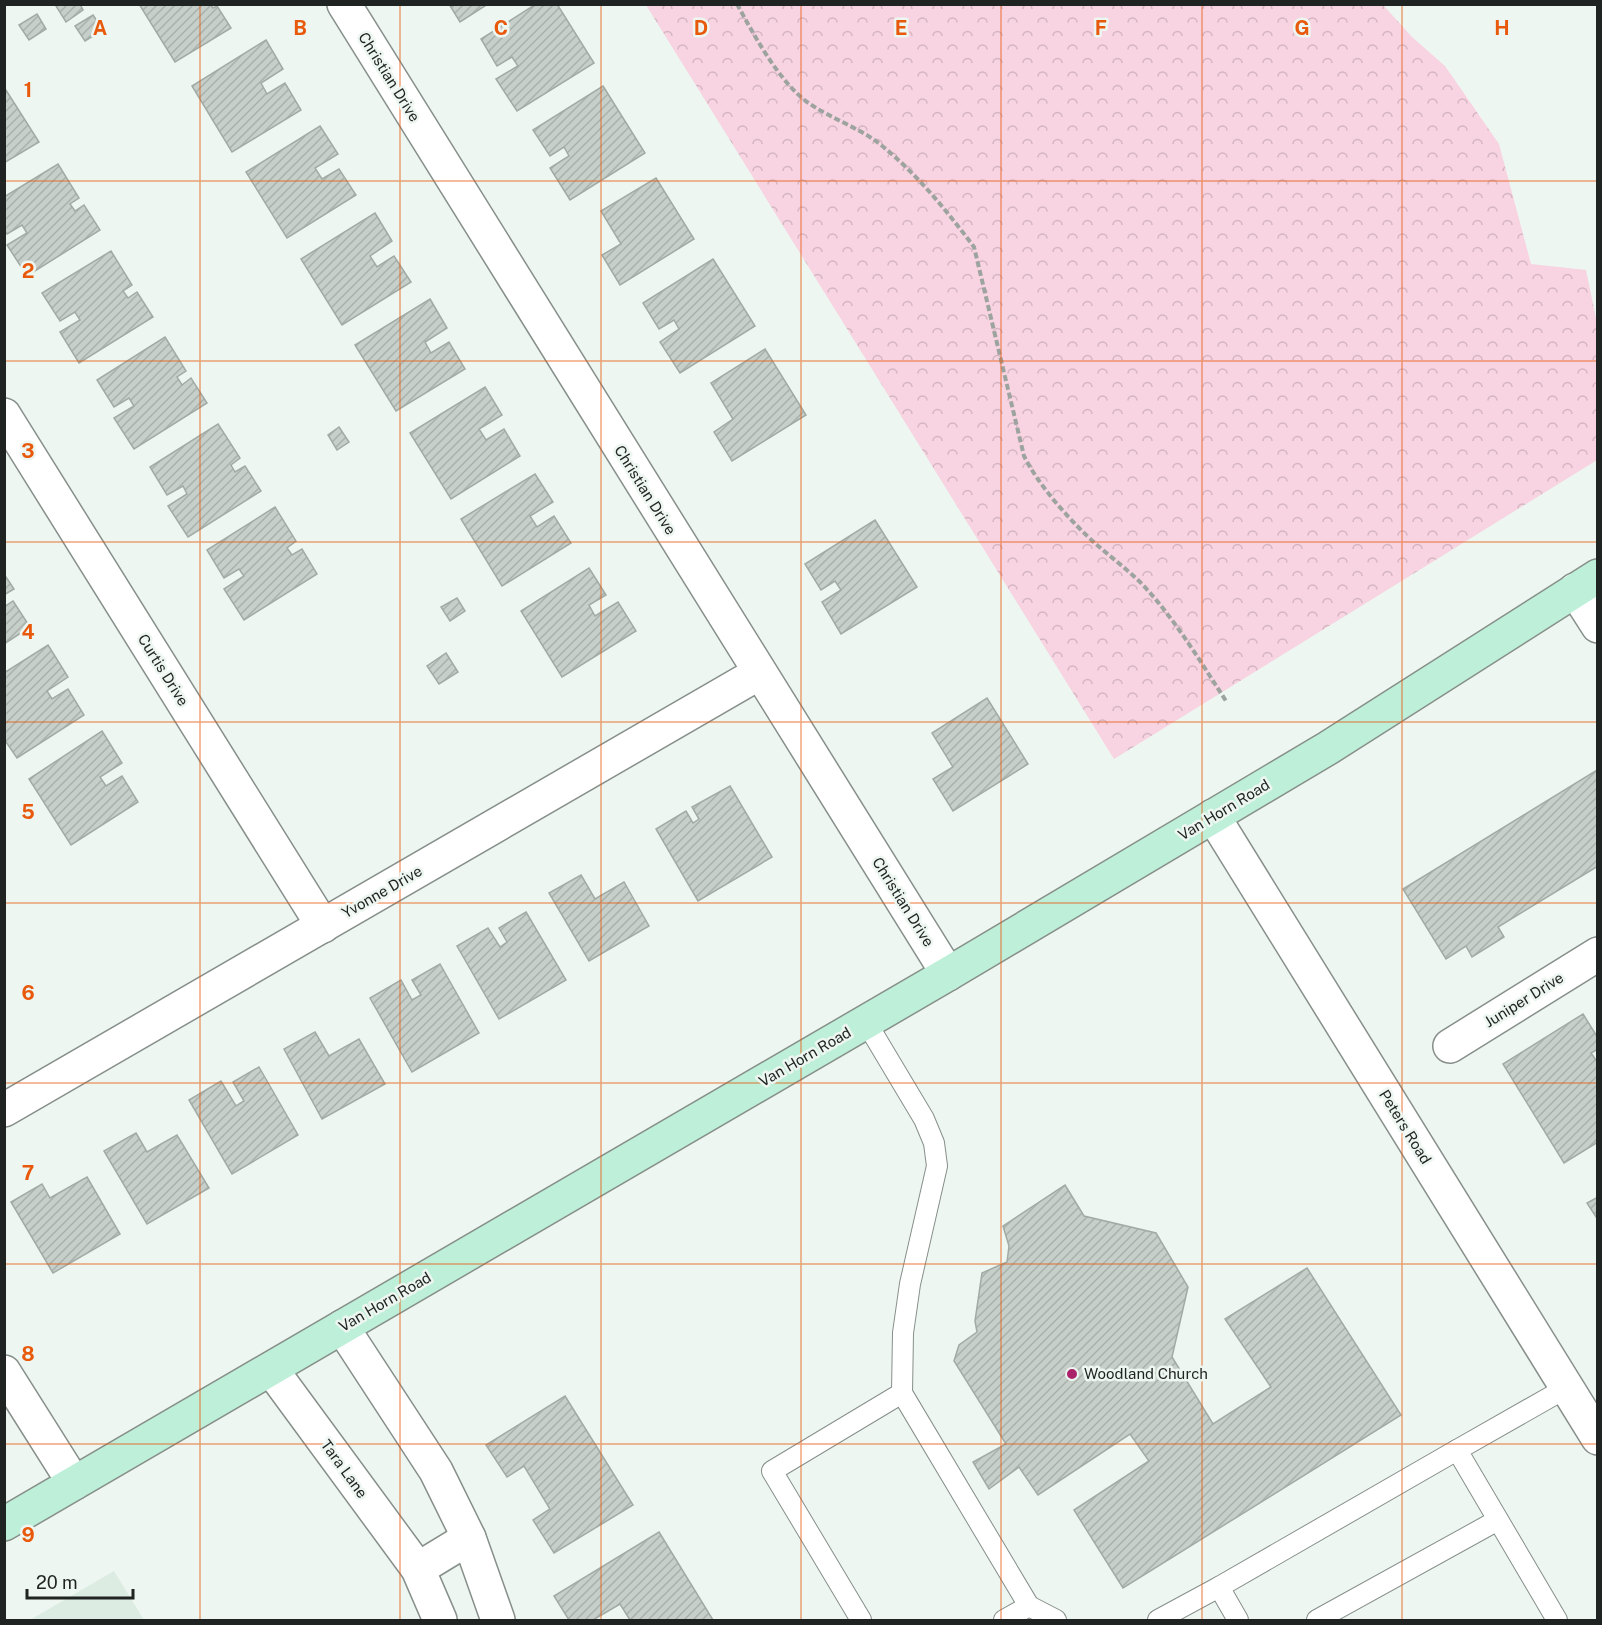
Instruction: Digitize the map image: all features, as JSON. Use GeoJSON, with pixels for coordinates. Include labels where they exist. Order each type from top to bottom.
{"type":"FeatureCollection","features":[{"type":"Feature","properties":{"kind":"main road","name":"Van Horn Road"},"geometry":{"type":"LineString","coordinates":[[4,1524],[948,974],[1328,748],[1586,583]]}},
{"type":"Feature","properties":{"kind":"street","name":"Christian Drive"},"geometry":{"type":"LineString","coordinates":[[344,4],[948,974]]}},
{"type":"Feature","properties":{"kind":"street","name":"Curtis Drive"},"geometry":{"type":"LineString","coordinates":[[4,415],[323,926]]}},
{"type":"Feature","properties":{"kind":"street"},"geometry":{"type":"LineString","coordinates":[[1586,583],[1598,626]]}},
{"type":"Feature","properties":{"kind":"street","name":"Yvonne Drive"},"geometry":{"type":"LineString","coordinates":[[4,1110],[759,673]]}},
{"type":"Feature","properties":{"kind":"street","name":"Peters Road"},"geometry":{"type":"LineString","coordinates":[[1213,816],[1598,1438]]}},
{"type":"Feature","properties":{"kind":"street","name":"Juniper Drive"},"geometry":{"type":"LineString","coordinates":[[1450,1046],[1598,954]]}},
{"type":"Feature","properties":{"kind":"street"},"geometry":{"type":"LineString","coordinates":[[342,1327],[436,1471],[469,1538],[498,1620]]}},
{"type":"Feature","properties":{"kind":"street","name":"Tara Lane"},"geometry":{"type":"LineString","coordinates":[[270,1369],[418,1569],[440,1620]]}},
{"type":"Feature","properties":{"kind":"street"},"geometry":{"type":"LineString","coordinates":[[4,1372],[74,1483]]}},
{"type":"Feature","properties":{"kind":"street"},"geometry":{"type":"LineString","coordinates":[[418,1569],[469,1538]]}},
{"type":"Feature","properties":{"kind":"lane"},"geometry":{"type":"LineString","coordinates":[[866,1022],[924,1119],[934,1143],[937,1166],[910,1284],[903,1333],[902,1393],[1029,1606],[1056,1620]]}},
{"type":"Feature","properties":{"kind":"lane"},"geometry":{"type":"LineString","coordinates":[[1158,1620],[1220,1587],[1566,1388]]}},
{"type":"Feature","properties":{"kind":"lane"},"geometry":{"type":"LineString","coordinates":[[861,1620],[772,1471],[902,1393]]}},
{"type":"Feature","properties":{"kind":"lane"},"geometry":{"type":"LineString","coordinates":[[1457,1450],[1557,1620]]}},
{"type":"Feature","properties":{"kind":"lane"},"geometry":{"type":"LineString","coordinates":[[1317,1620],[1498,1520]]}},
{"type":"Feature","properties":{"kind":"lane"},"geometry":{"type":"LineString","coordinates":[[1220,1587],[1238,1620]]}},
{"type":"Feature","properties":{"kind":"lane"},"geometry":{"type":"LineString","coordinates":[[1004,1620],[1029,1606]]}},
{"type":"Feature","properties":{"kind":"path"},"geometry":{"type":"LineString","coordinates":[[736,4],[756,39],[787,82],[807,102],[880,144],[922,183],[974,247],[1024,456],[1047,491],[1094,542],[1142,584],[1172,620],[1226,701]]}},
{"type":"Feature","properties":{"kind":"shaded area"},"geometry":{"type":"Polygon","coordinates":[[[114,1571],[144,1620],[30,1620],[114,1571]]]}},
{"type":"Feature","properties":{"kind":"green space"},"geometry":{"type":"Polygon","coordinates":[[[646,5],[1383,5],[1412,37],[1445,66],[1499,144],[1531,264],[1586,270],[1597,323],[1597,460],[1114,759],[646,5]]]}},
{"type":"Feature","properties":{"kind":"building"},"geometry":{"type":"Polygon","coordinates":[[[80,4],[83,10],[66,22],[56,6],[80,4]]]}},
{"type":"Feature","properties":{"kind":"building"},"geometry":{"type":"Polygon","coordinates":[[[139,4],[210,4],[213,8],[217,6],[231,28],[175,62],[139,4]]]}},
{"type":"Feature","properties":{"kind":"building"},"geometry":{"type":"Polygon","coordinates":[[[449,4],[488,4],[460,22],[449,4]]]}},
{"type":"Feature","properties":{"kind":"building"},"geometry":{"type":"Polygon","coordinates":[[[536,4],[557,4],[594,63],[517,111],[496,79],[518,66],[512,57],[497,66],[481,39],[536,4]]]}},
{"type":"Feature","properties":{"kind":"building"},"geometry":{"type":"Polygon","coordinates":[[[37,14],[46,29],[29,40],[19,25],[37,14]]]}},
{"type":"Feature","properties":{"kind":"building"},"geometry":{"type":"Polygon","coordinates":[[[93,15],[103,30],[85,41],[75,26],[93,15]]]}},
{"type":"Feature","properties":{"kind":"building"},"geometry":{"type":"Polygon","coordinates":[[[266,40],[283,69],[261,83],[267,94],[285,83],[301,110],[232,152],[192,86],[266,40]]]}},
{"type":"Feature","properties":{"kind":"building"},"geometry":{"type":"Polygon","coordinates":[[[603,86],[645,153],[570,200],[550,168],[569,156],[564,147],[550,156],[533,130],[603,86]]]}},
{"type":"Feature","properties":{"kind":"building"},"geometry":{"type":"Polygon","coordinates":[[[4,87],[39,142],[4,163],[4,87]]]}},
{"type":"Feature","properties":{"kind":"building"},"geometry":{"type":"Polygon","coordinates":[[[320,126],[338,154],[315,168],[322,179],[339,169],[356,195],[287,238],[246,172],[320,126]]]}},
{"type":"Feature","properties":{"kind":"building"},"geometry":{"type":"Polygon","coordinates":[[[58,164],[79,198],[70,204],[75,211],[84,205],[100,230],[27,276],[7,245],[27,233],[22,225],[7,234],[4,230],[4,197],[58,164]]]}},
{"type":"Feature","properties":{"kind":"building"},"geometry":{"type":"Polygon","coordinates":[[[656,178],[694,239],[620,285],[602,255],[621,244],[601,211],[656,178]]]}},
{"type":"Feature","properties":{"kind":"building"},"geometry":{"type":"Polygon","coordinates":[[[375,213],[392,241],[370,256],[377,267],[394,256],[411,282],[342,325],[301,259],[375,213]]]}},
{"type":"Feature","properties":{"kind":"building"},"geometry":{"type":"Polygon","coordinates":[[[111,251],[132,285],[123,291],[128,298],[137,292],[153,317],[79,363],[60,332],[80,320],[75,312],[60,321],[42,293],[111,251]]]}},
{"type":"Feature","properties":{"kind":"building"},"geometry":{"type":"Polygon","coordinates":[[[713,259],[755,326],[680,373],[660,342],[679,329],[674,320],[659,329],[643,303],[713,259]]]}},
{"type":"Feature","properties":{"kind":"building"},"geometry":{"type":"Polygon","coordinates":[[[430,299],[447,328],[425,342],[431,353],[449,342],[465,369],[396,411],[355,345],[430,299]]]}},
{"type":"Feature","properties":{"kind":"building"},"geometry":{"type":"Polygon","coordinates":[[[165,337],[186,371],[177,377],[182,385],[191,378],[207,403],[134,449],[114,418],[134,406],[129,398],[114,407],[97,380],[165,337]]]}},
{"type":"Feature","properties":{"kind":"building"},"geometry":{"type":"Polygon","coordinates":[[[765,349],[806,415],[732,461],[714,432],[733,419],[711,383],[765,349]]]}},
{"type":"Feature","properties":{"kind":"building"},"geometry":{"type":"Polygon","coordinates":[[[485,387],[502,415],[479,429],[486,440],[504,429],[520,456],[451,499],[410,433],[485,387]]]}},
{"type":"Feature","properties":{"kind":"building"},"geometry":{"type":"Polygon","coordinates":[[[218,424],[240,458],[231,465],[235,472],[245,466],[261,491],[188,537],[168,506],[187,494],[183,486],[167,495],[150,467],[218,424]]]}},
{"type":"Feature","properties":{"kind":"building"},"geometry":{"type":"Polygon","coordinates":[[[339,427],[349,442],[337,450],[328,435],[339,427]]]}},
{"type":"Feature","properties":{"kind":"building"},"geometry":{"type":"Polygon","coordinates":[[[535,474],[553,502],[530,516],[537,527],[554,516],[571,543],[502,586],[461,519],[535,474]]]}},
{"type":"Feature","properties":{"kind":"building"},"geometry":{"type":"Polygon","coordinates":[[[275,507],[296,541],[287,548],[292,555],[302,549],[317,574],[244,620],[224,589],[244,576],[239,569],[224,578],[207,550],[275,507]]]}},
{"type":"Feature","properties":{"kind":"building"},"geometry":{"type":"Polygon","coordinates":[[[875,520],[917,587],[841,634],[822,602],[841,590],[835,581],[821,590],[805,564],[875,520]]]}},
{"type":"Feature","properties":{"kind":"building"},"geometry":{"type":"Polygon","coordinates":[[[589,568],[606,595],[589,605],[595,616],[618,602],[636,631],[562,677],[521,611],[589,568]]]}},
{"type":"Feature","properties":{"kind":"building"},"geometry":{"type":"Polygon","coordinates":[[[4,574],[14,589],[4,595],[4,574]]]}},
{"type":"Feature","properties":{"kind":"building"},"geometry":{"type":"Polygon","coordinates":[[[457,598],[465,611],[450,621],[441,607],[457,598]]]}},
{"type":"Feature","properties":{"kind":"building"},"geometry":{"type":"Polygon","coordinates":[[[13,601],[30,627],[4,644],[4,607],[13,601]]]}},
{"type":"Feature","properties":{"kind":"building"},"geometry":{"type":"Polygon","coordinates":[[[48,645],[68,677],[47,691],[52,699],[68,689],[84,715],[17,758],[4,739],[4,673],[48,645]]]}},
{"type":"Feature","properties":{"kind":"building"},"geometry":{"type":"Polygon","coordinates":[[[446,653],[458,672],[439,684],[427,666],[446,653]]]}},
{"type":"Feature","properties":{"kind":"building"},"geometry":{"type":"Polygon","coordinates":[[[987,698],[1028,764],[953,811],[933,779],[953,767],[932,733],[987,698]]]}},
{"type":"Feature","properties":{"kind":"building"},"geometry":{"type":"Polygon","coordinates":[[[102,731],[122,763],[100,777],[106,786],[122,776],[138,802],[71,845],[29,779],[102,731]]]}},
{"type":"Feature","properties":{"kind":"building"},"geometry":{"type":"Polygon","coordinates":[[[1597,770],[1598,866],[1498,927],[1504,937],[1472,957],[1466,946],[1446,959],[1403,889],[1597,770]]]}},
{"type":"Feature","properties":{"kind":"building"},"geometry":{"type":"Polygon","coordinates":[[[730,786],[772,857],[698,901],[656,829],[686,811],[693,823],[699,819],[692,807],[730,786]]]}},
{"type":"Feature","properties":{"kind":"building"},"geometry":{"type":"Polygon","coordinates":[[[581,875],[595,899],[624,882],[649,926],[589,961],[549,893],[581,875]]]}},
{"type":"Feature","properties":{"kind":"building"},"geometry":{"type":"Polygon","coordinates":[[[526,912],[566,980],[499,1019],[457,946],[488,928],[500,947],[507,942],[499,928],[526,912]]]}},
{"type":"Feature","properties":{"kind":"building"},"geometry":{"type":"Polygon","coordinates":[[[440,964],[479,1033],[412,1072],[370,998],[401,980],[412,1000],[421,995],[412,980],[440,964]]]}},
{"type":"Feature","properties":{"kind":"building"},"geometry":{"type":"Polygon","coordinates":[[[1583,1014],[1598,1038],[1598,1049],[1591,1053],[1598,1063],[1598,1142],[1564,1163],[1503,1064],[1583,1014]]]}},
{"type":"Feature","properties":{"kind":"building"},"geometry":{"type":"Polygon","coordinates":[[[315,1032],[329,1056],[359,1039],[385,1084],[322,1119],[284,1049],[315,1032]]]}},
{"type":"Feature","properties":{"kind":"building"},"geometry":{"type":"Polygon","coordinates":[[[259,1067],[298,1135],[232,1174],[189,1100],[221,1081],[236,1106],[244,1101],[233,1082],[259,1067]]]}},
{"type":"Feature","properties":{"kind":"building"},"geometry":{"type":"Polygon","coordinates":[[[136,1133],[147,1152],[177,1135],[209,1188],[147,1224],[104,1151],[136,1133]]]}},
{"type":"Feature","properties":{"kind":"building"},"geometry":{"type":"Polygon","coordinates":[[[87,1177],[120,1234],[53,1273],[11,1202],[42,1184],[50,1198],[87,1177]]]}},
{"type":"Feature","properties":{"kind":"building","name":"Woodland Church"},"geometry":{"type":"Polygon","coordinates":[[[1065,1185],[1084,1216],[1156,1233],[1188,1287],[1172,1357],[1213,1424],[1271,1387],[1225,1319],[1307,1268],[1401,1415],[1123,1588],[1074,1510],[1149,1461],[1130,1434],[1038,1495],[1019,1467],[989,1489],[973,1462],[1006,1444],[954,1361],[959,1345],[977,1332],[975,1321],[982,1273],[1007,1262],[1009,1246],[1003,1226],[1065,1185]]]}},
{"type":"Feature","properties":{"kind":"building"},"geometry":{"type":"Polygon","coordinates":[[[1598,1197],[1598,1220],[1587,1203],[1598,1197]]]}},
{"type":"Feature","properties":{"kind":"building"},"geometry":{"type":"Polygon","coordinates":[[[565,1396],[633,1505],[554,1553],[533,1520],[550,1509],[524,1466],[507,1477],[486,1445],[565,1396]]]}},
{"type":"Feature","properties":{"kind":"building"},"geometry":{"type":"Polygon","coordinates":[[[659,1532],[713,1620],[630,1620],[620,1604],[593,1620],[569,1620],[554,1596],[659,1532]]]}},
{"type":"Feature","properties":{"kind":"place","name":"Woodland Church"},"geometry":{"type":"Point","coordinates":[1072,1374]}}]}
